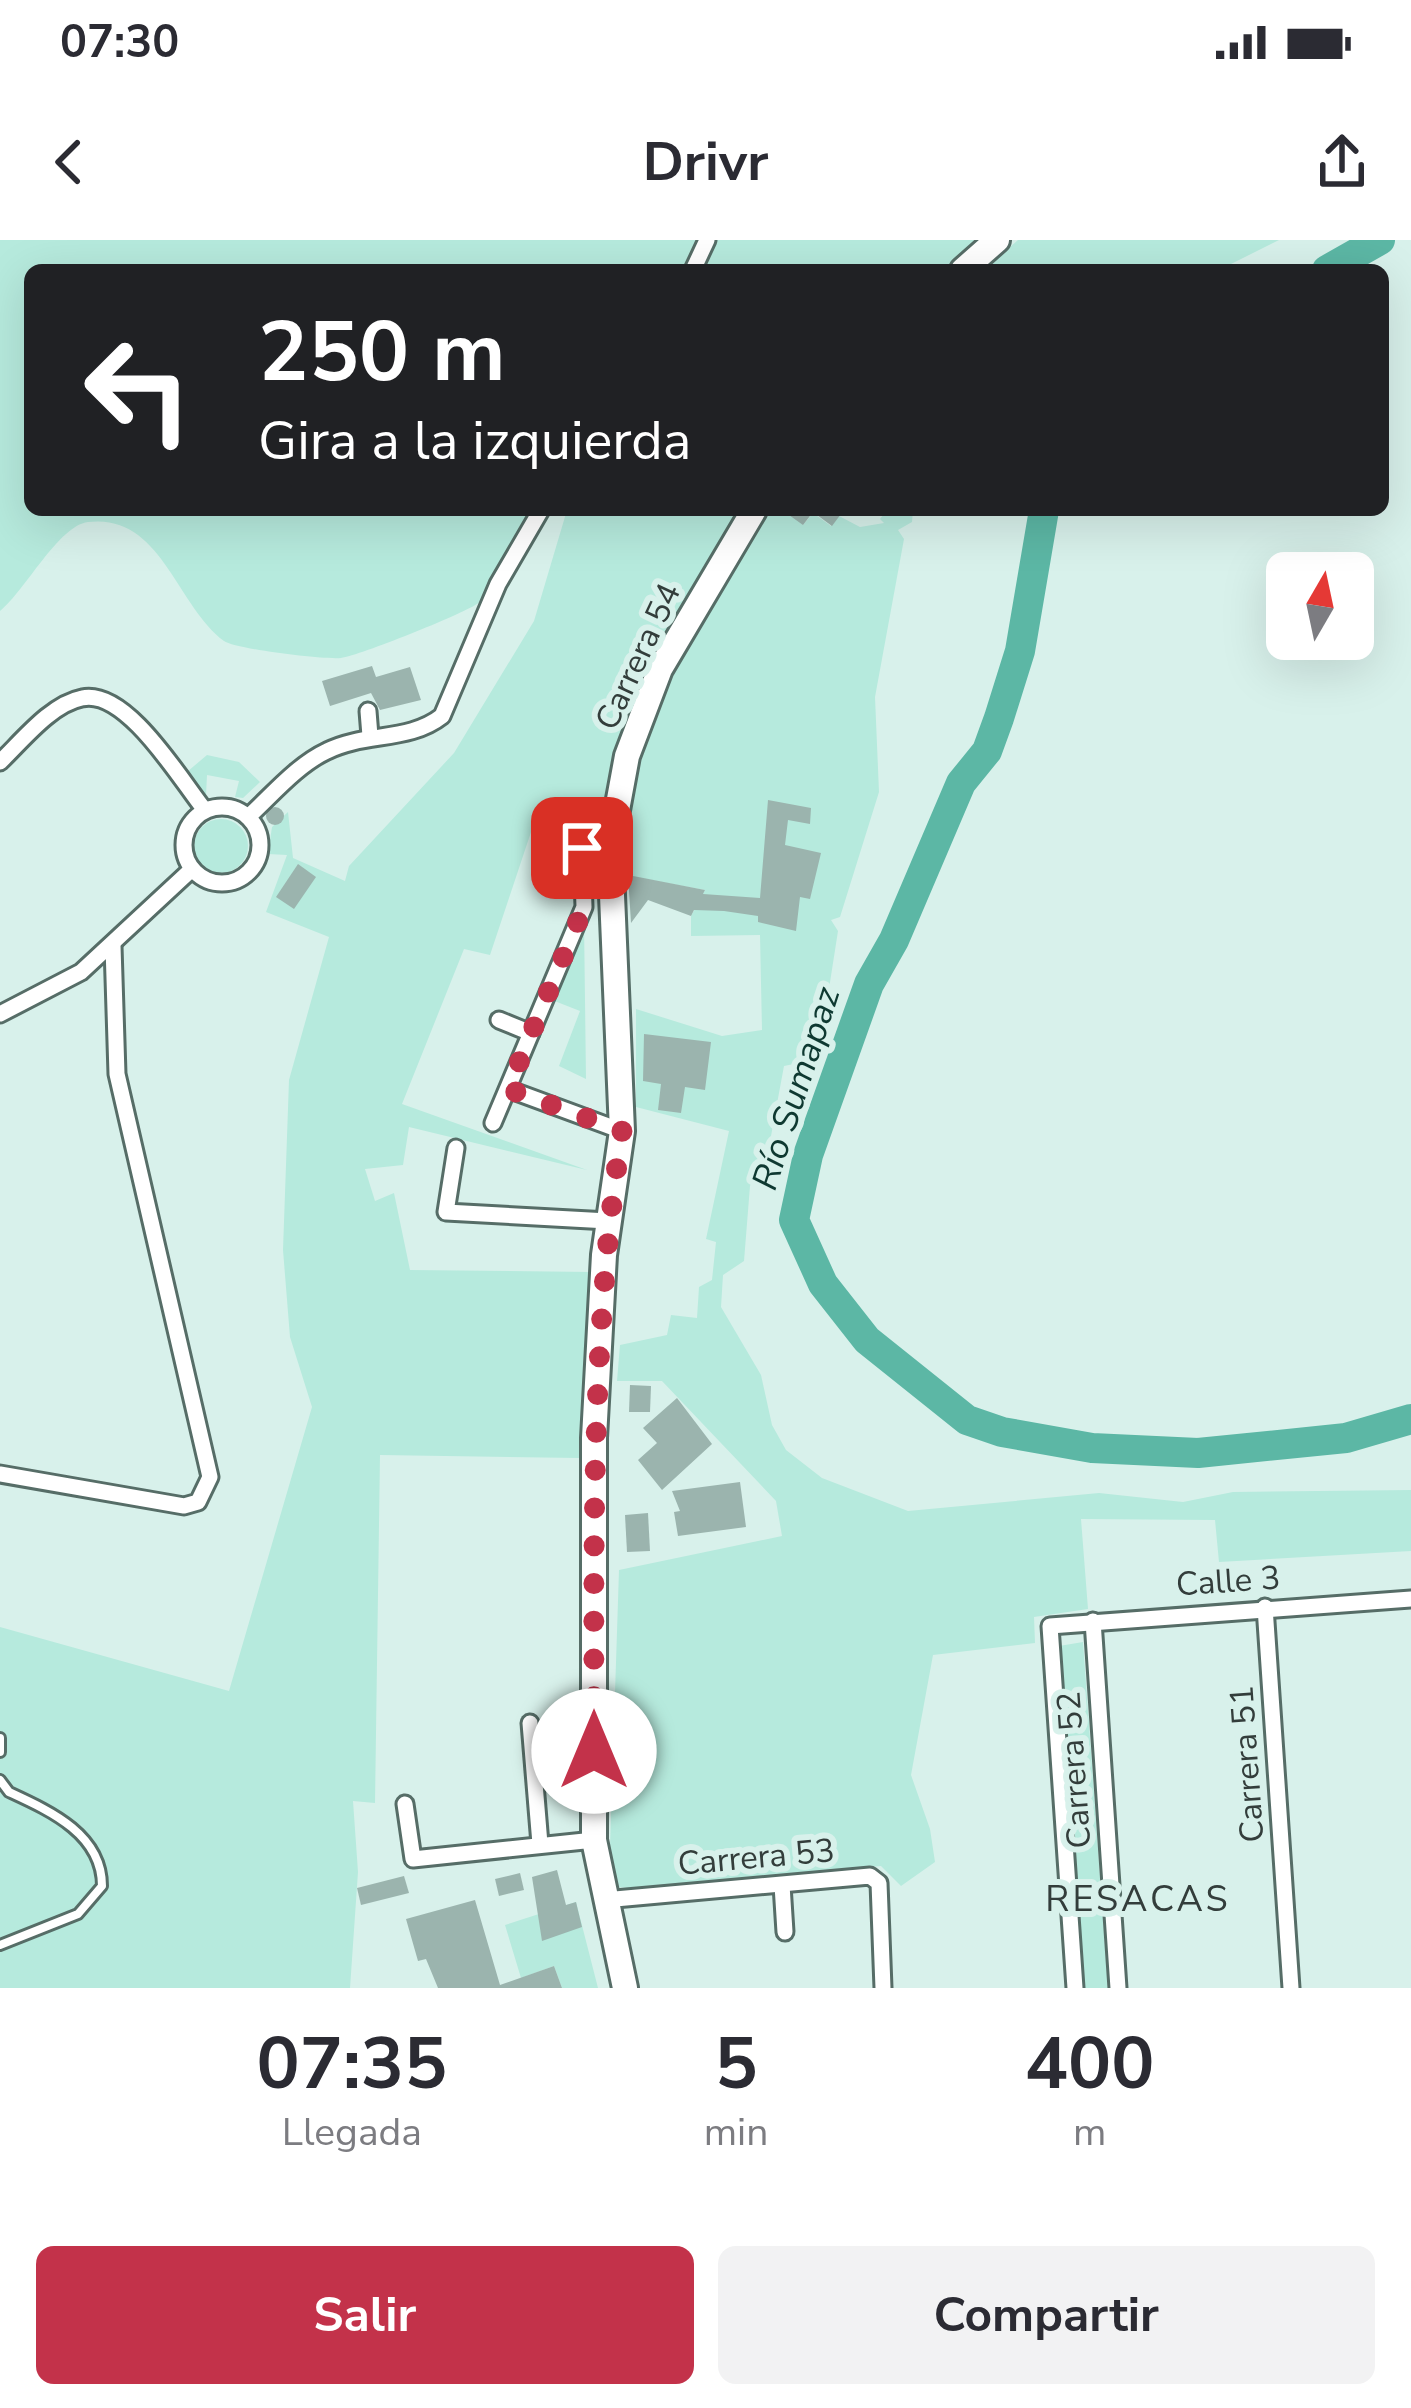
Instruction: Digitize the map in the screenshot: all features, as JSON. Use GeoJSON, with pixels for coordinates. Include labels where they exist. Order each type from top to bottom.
{"type":"FeatureCollection","features":[{"type":"Feature","properties":{"kind":"main road"},"geometry":{"type":"LineString","coordinates":[[970,264],[997,240]]}},
{"type":"Feature","properties":{"kind":"main road","name":"Carrera 54"},"geometry":{"type":"LineString","coordinates":[[625,1988],[594,1840],[594,1438],[608,1221],[622,1131],[610,848],[627,756],[660,669],[750,516]]}},
{"type":"Feature","properties":{"kind":"street"},"geometry":{"type":"LineString","coordinates":[[248,817],[326,751],[370,736],[427,728],[442,716],[498,584],[538,516]]}},
{"type":"Feature","properties":{"kind":"street"},"geometry":{"type":"LineString","coordinates":[[0,762],[60,709],[96,697],[124,711],[204,809]]}},
{"type":"Feature","properties":{"kind":"street"},"geometry":{"type":"LineString","coordinates":[[368,710],[370,736]]}},
{"type":"Feature","properties":{"kind":"street"},"geometry":{"type":"LineString","coordinates":[[193,869],[226,883],[248,872],[260,839],[248,817],[226,807],[204,809]]}},
{"type":"Feature","properties":{"kind":"street"},"geometry":{"type":"LineString","coordinates":[[193,869],[184,839],[204,809]]}},
{"type":"Feature","properties":{"kind":"street"},"geometry":{"type":"LineString","coordinates":[[494,1123],[584,907],[582,848]]}},
{"type":"Feature","properties":{"kind":"street"},"geometry":{"type":"LineString","coordinates":[[0,1014],[81,972],[193,869]]}},
{"type":"Feature","properties":{"kind":"street"},"geometry":{"type":"LineString","coordinates":[[0,1474],[184,1506],[198,1502],[210,1477],[117,1074],[112,946]]}},
{"type":"Feature","properties":{"kind":"street"},"geometry":{"type":"LineString","coordinates":[[500,1020],[531,1033]]}},
{"type":"Feature","properties":{"kind":"street"},"geometry":{"type":"LineString","coordinates":[[508,1089],[622,1131]]}},
{"type":"Feature","properties":{"kind":"street"},"geometry":{"type":"LineString","coordinates":[[456,1148],[446,1212],[608,1221]]}},
{"type":"Feature","properties":{"kind":"street","name":"Calle 3"},"geometry":{"type":"LineString","coordinates":[[1050,1627],[1411,1599]]}},
{"type":"Feature","properties":{"kind":"street","name":"Carrera 51"},"geometry":{"type":"LineString","coordinates":[[1265,1607],[1291,1988]]}},
{"type":"Feature","properties":{"kind":"street","name":"Carrera 52"},"geometry":{"type":"LineString","coordinates":[[1093,1621],[1118,1988]]}},
{"type":"Feature","properties":{"kind":"street","name":"Carrera 52"},"geometry":{"type":"LineString","coordinates":[[1050,1627],[1075,1988]]}},
{"type":"Feature","properties":{"kind":"street"},"geometry":{"type":"LineString","coordinates":[[530,1723],[540,1844]]}},
{"type":"Feature","properties":{"kind":"street"},"geometry":{"type":"LineString","coordinates":[[405,1804],[413,1858],[594,1840]]}},
{"type":"Feature","properties":{"kind":"street","name":"Carrera 53"},"geometry":{"type":"LineString","coordinates":[[604,1900],[876,1878],[883,1988]]}},
{"type":"Feature","properties":{"kind":"street"},"geometry":{"type":"LineString","coordinates":[[782,1885],[785,1932]]}},
{"type":"Feature","properties":{"kind":"lane"},"geometry":{"type":"LineString","coordinates":[[0,1738],[0,1752]]}},
{"type":"Feature","properties":{"kind":"lane"},"geometry":{"type":"LineString","coordinates":[[0,1780],[9,1792],[84,1837],[102,1869],[102,1886],[78,1914],[0,1945]]}},
{"type":"Feature","properties":{"kind":"green space"},"geometry":{"type":"Polygon","coordinates":[[[0,240],[698,240],[687,264],[24,264],[24,516],[529,516],[499,575],[477,604],[341,658],[300,656],[224,641],[150,546],[113,523],[88,522],[65,535],[0,611],[0,240]]]}},
{"type":"Feature","properties":{"kind":"green space"},"geometry":{"type":"Polygon","coordinates":[[[715,240],[975,240],[950,264],[704,264],[715,240]]]}},
{"type":"Feature","properties":{"kind":"green space"},"geometry":{"type":"Polygon","coordinates":[[[1018,240],[1279,240],[1231,264],[991,264],[1018,240]]]}},
{"type":"Feature","properties":{"kind":"green space"},"geometry":{"type":"Polygon","coordinates":[[[565,516],[738,516],[656,662],[594,836],[544,818],[534,823],[490,955],[464,949],[402,1104],[587,1170],[409,1127],[403,1165],[365,1169],[375,1201],[394,1193],[410,1270],[592,1272],[579,1458],[380,1455],[375,1803],[353,1801],[358,1872],[350,1988],[0,1988],[0,1627],[229,1691],[312,1407],[290,1337],[283,1250],[289,1080],[329,937],[266,912],[287,855],[268,854],[272,827],[288,812],[293,858],[345,881],[349,866],[454,753],[534,621],[565,516]]]}},
{"type":"Feature","properties":{"kind":"green space"},"geometry":{"type":"Polygon","coordinates":[[[761,516],[795,516],[803,525],[817,516],[831,526],[839,516],[860,527],[884,523],[882,516],[912,516],[912,522],[898,530],[904,539],[875,697],[879,792],[840,917],[831,920],[838,931],[818,1059],[784,1066],[771,1136],[750,1186],[744,1261],[723,1275],[721,1307],[761,1375],[772,1425],[786,1450],[822,1478],[908,1511],[1099,1493],[1183,1502],[1233,1492],[1411,1490],[1411,1551],[1219,1562],[1215,1520],[1081,1519],[1088,1609],[1034,1617],[1035,1643],[933,1655],[911,1775],[930,1829],[935,1862],[901,1886],[881,1866],[618,1887],[610,1847],[619,1570],[782,1536],[776,1501],[662,1381],[617,1381],[620,1345],[667,1335],[671,1315],[697,1318],[699,1287],[712,1280],[716,1242],[706,1239],[729,1131],[636,1107],[636,1009],[722,1036],[762,1030],[760,935],[691,936],[691,916],[705,890],[623,875],[621,827],[629,779],[664,684],[761,516]]]}},
{"type":"Feature","properties":{"kind":"green space"},"geometry":{"type":"Polygon","coordinates":[[[207,755],[239,762],[260,782],[243,798],[235,797],[239,781],[207,775],[206,795],[196,796],[181,777],[207,755]]]}},
{"type":"Feature","properties":{"kind":"green space"},"geometry":{"type":"Polygon","coordinates":[[[221,819],[240,827],[248,846],[240,865],[221,873],[202,865],[194,846],[202,827],[221,819]]]}},
{"type":"Feature","properties":{"kind":"green space"},"geometry":{"type":"Polygon","coordinates":[[[584,922],[586,1079],[559,1066],[580,1011],[552,1000],[584,922]]]}},
{"type":"Feature","properties":{"kind":"green space"},"geometry":{"type":"Polygon","coordinates":[[[1083,1642],[1108,1988],[1083,1988],[1059,1646],[1083,1642]]]}},
{"type":"Feature","properties":{"kind":"green space"},"geometry":{"type":"Polygon","coordinates":[[[576,1902],[598,1988],[562,1988],[554,1966],[521,1978],[505,1925],[576,1902]]]}},
{"type":"Feature","properties":{"kind":"building"},"geometry":{"type":"Polygon","coordinates":[[[818,516],[840,516],[832,526],[818,516]]]}},
{"type":"Feature","properties":{"kind":"building"},"geometry":{"type":"Polygon","coordinates":[[[372,666],[376,677],[410,667],[421,700],[380,710],[371,693],[330,706],[322,681],[372,666]]]}},
{"type":"Feature","properties":{"kind":"building"},"geometry":{"type":"Polygon","coordinates":[[[768,800],[811,808],[810,824],[788,820],[785,845],[821,853],[810,899],[800,897],[796,931],[758,922],[758,916],[694,910],[691,916],[648,900],[631,923],[628,875],[705,890],[703,894],[760,898],[768,800]]]}},
{"type":"Feature","properties":{"kind":"building"},"geometry":{"type":"Polygon","coordinates":[[[275,807],[284,816],[275,825],[266,816],[275,807]]]}},
{"type":"Feature","properties":{"kind":"building"},"geometry":{"type":"Polygon","coordinates":[[[298,864],[316,877],[294,909],[276,897],[298,864]]]}},
{"type":"Feature","properties":{"kind":"building"},"geometry":{"type":"Polygon","coordinates":[[[644,1034],[711,1042],[705,1090],[685,1087],[681,1113],[658,1110],[661,1084],[643,1081],[644,1034]]]}},
{"type":"Feature","properties":{"kind":"building"},"geometry":{"type":"Polygon","coordinates":[[[630,1385],[651,1386],[650,1412],[629,1412],[630,1385]]]}},
{"type":"Feature","properties":{"kind":"building"},"geometry":{"type":"Polygon","coordinates":[[[677,1398],[712,1444],[662,1490],[638,1460],[657,1443],[643,1428],[677,1398]]]}},
{"type":"Feature","properties":{"kind":"building"},"geometry":{"type":"Polygon","coordinates":[[[740,1482],[746,1527],[678,1536],[674,1512],[680,1511],[672,1491],[740,1482]]]}},
{"type":"Feature","properties":{"kind":"building"},"geometry":{"type":"Polygon","coordinates":[[[648,1513],[650,1551],[627,1552],[625,1515],[648,1513]]]}},
{"type":"Feature","properties":{"kind":"building"},"geometry":{"type":"Polygon","coordinates":[[[557,1870],[566,1905],[576,1902],[582,1927],[542,1941],[532,1877],[557,1870]]]}},
{"type":"Feature","properties":{"kind":"building"},"geometry":{"type":"Polygon","coordinates":[[[520,1873],[524,1890],[499,1896],[495,1879],[520,1873]]]}},
{"type":"Feature","properties":{"kind":"building"},"geometry":{"type":"Polygon","coordinates":[[[404,1876],[409,1893],[361,1905],[357,1888],[404,1876]]]}},
{"type":"Feature","properties":{"kind":"building"},"geometry":{"type":"Polygon","coordinates":[[[475,1900],[500,1985],[554,1966],[562,1988],[438,1988],[426,1959],[418,1961],[406,1919],[475,1900]]]}},
{"type":"Feature","properties":{"kind":"waterway","name":"Río Sumapaz"},"geometry":{"type":"LineString","coordinates":[[1338,264],[1380,240]]}},
{"type":"Feature","properties":{"kind":"waterway","name":"Río Sumapaz"},"geometry":{"type":"LineString","coordinates":[[1043,516],[1020,651],[999,718],[987,751],[961,783],[894,940],[869,984],[808,1155],[794,1220],[823,1284],[867,1340],[967,1420],[1002,1432],[1092,1448],[1198,1453],[1346,1438],[1411,1419]]}},
{"type":"Feature","properties":{"kind":"district","name":"RESACAS"},"geometry":{"type":"Point","coordinates":[1138,1898]}},
{"type":"Feature","properties":{"kind":"route"},"geometry":{"type":"LineString","coordinates":[[582,848],[584,907],[508,1089],[622,1131],[604,1255],[594,1438],[594,1751]]}}]}
